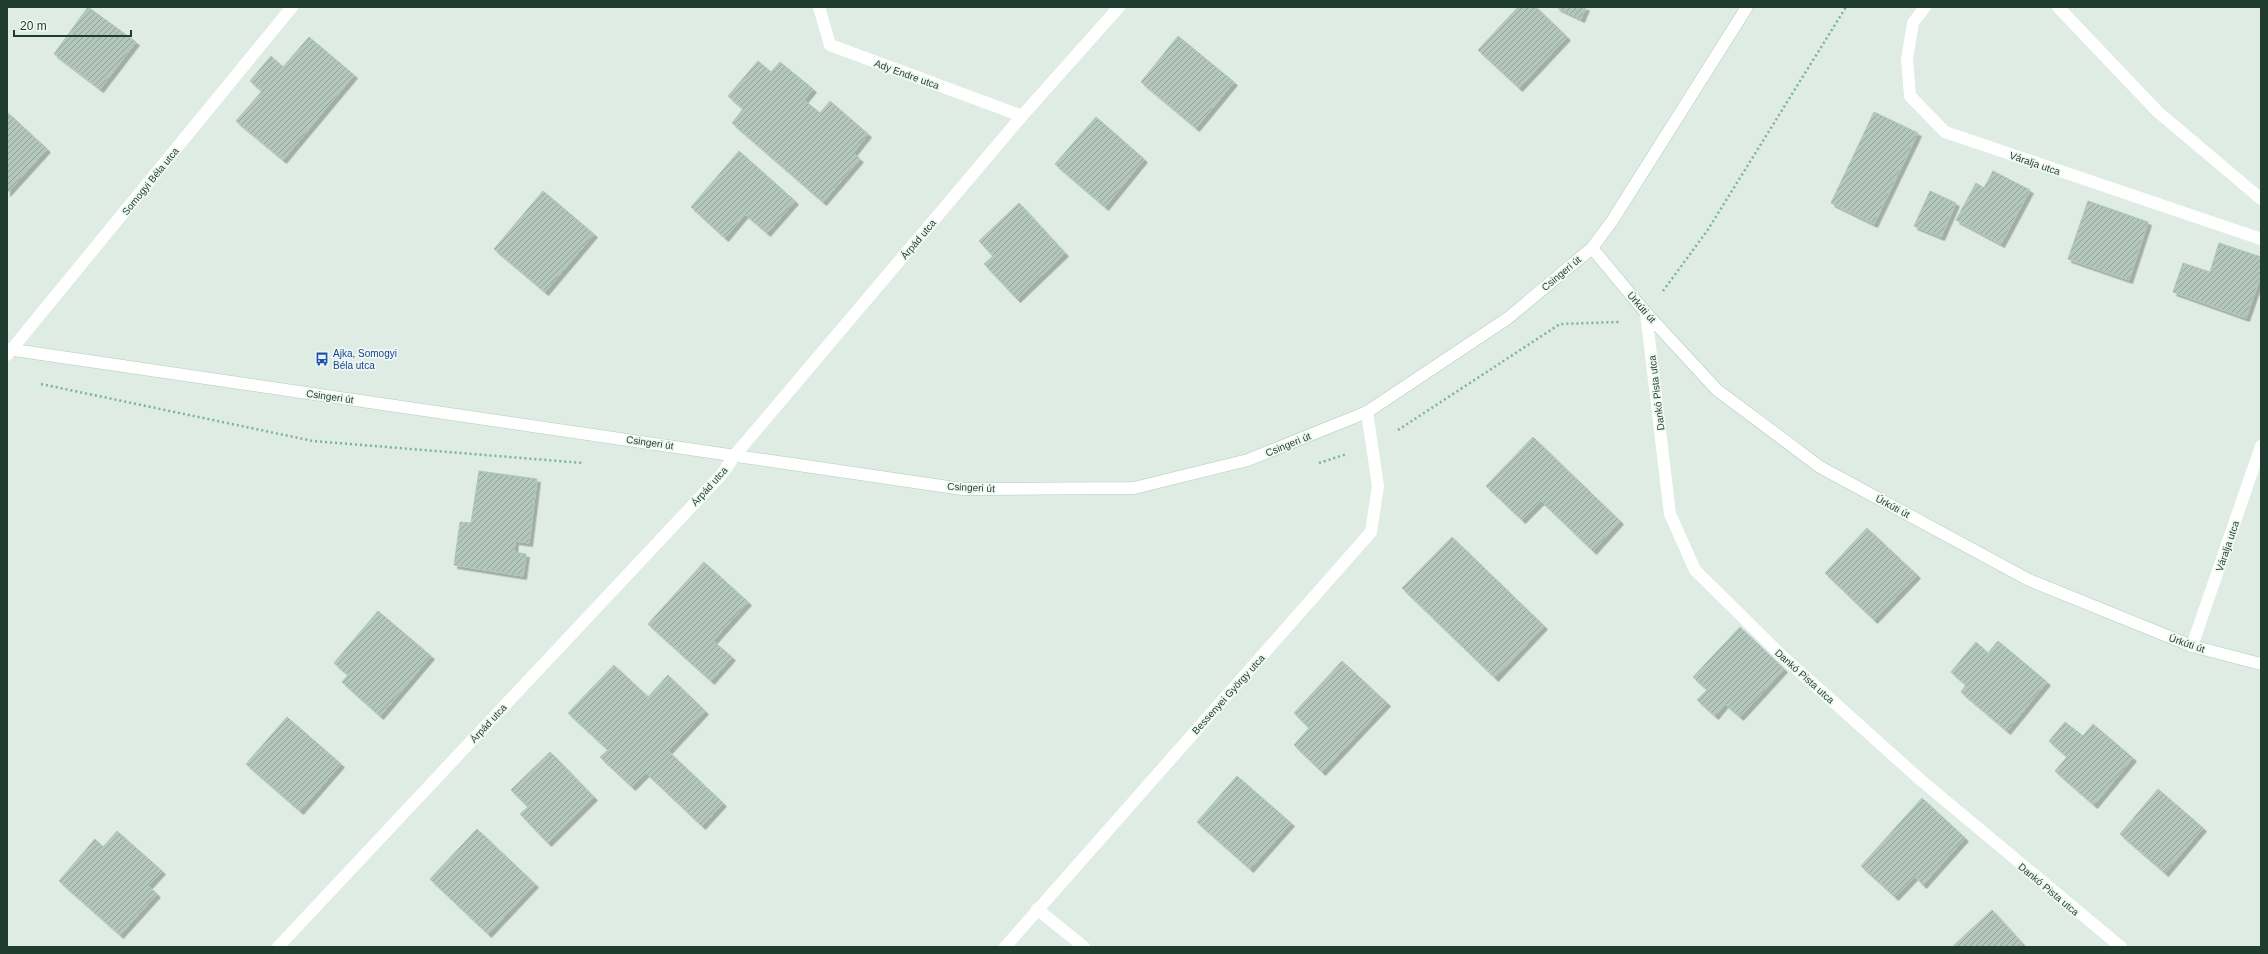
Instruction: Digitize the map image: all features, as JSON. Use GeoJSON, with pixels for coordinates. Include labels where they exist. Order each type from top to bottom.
{"type":"FeatureCollection","features":[{"type":"Feature","properties":{"kind":"street","name":"Somogyi Béla utca"},"geometry":{"type":"LineString","coordinates":[[9,352],[292,7]]}},
{"type":"Feature","properties":{"kind":"street","name":"Ady Endre utca"},"geometry":{"type":"LineString","coordinates":[[819,7],[830,45],[1022,116]]}},
{"type":"Feature","properties":{"kind":"street","name":"Árpád utca"},"geometry":{"type":"LineString","coordinates":[[278,947],[722,474],[735,455],[1022,116],[1119,7]]}},
{"type":"Feature","properties":{"kind":"street","name":"Csingeri út"},"geometry":{"type":"LineString","coordinates":[[9,352],[735,455],[962,489],[1134,488],[1248,460],[1367,412],[1508,318],[1592,248],[1612,221],[1747,7]]}},
{"type":"Feature","properties":{"kind":"street","name":"Váralja utca"},"geometry":{"type":"LineString","coordinates":[[1925,7],[1913,22],[1907,59],[1910,96],[1944,132],[2261,239]]}},
{"type":"Feature","properties":{"kind":"street"},"geometry":{"type":"LineString","coordinates":[[2058,7],[2158,112],[2261,199]]}},
{"type":"Feature","properties":{"kind":"street","name":"Úrkúti út"},"geometry":{"type":"LineString","coordinates":[[1592,248],[1646,313],[1717,390],[1820,467],[2029,580],[2192,646],[2261,664]]}},
{"type":"Feature","properties":{"kind":"street","name":"Dankó Pista utca"},"geometry":{"type":"LineString","coordinates":[[1646,313],[1670,514],[1695,570],[1781,655],[1917,777],[2121,947]]}},
{"type":"Feature","properties":{"kind":"street","name":"Bessenyei György utca"},"geometry":{"type":"LineString","coordinates":[[1005,947],[1371,532],[1378,486],[1367,412]]}},
{"type":"Feature","properties":{"kind":"street","name":"Váralja utca"},"geometry":{"type":"LineString","coordinates":[[2192,646],[2261,446]]}},
{"type":"Feature","properties":{"kind":"street"},"geometry":{"type":"LineString","coordinates":[[1037,909],[1084,947]]}},
{"type":"Feature","properties":{"kind":"path"},"geometry":{"type":"LineString","coordinates":[[1311,465],[1372,447],[1560,324],[1621,322],[1646,313],[1707,232],[1846,7]]}},
{"type":"Feature","properties":{"kind":"path"},"geometry":{"type":"LineString","coordinates":[[38,383],[313,441],[588,463]]}},
{"type":"Feature","properties":{"kind":"building"},"geometry":{"type":"Polygon","coordinates":[[[88,7],[136,42],[100,89],[54,54],[88,7]]]}},
{"type":"Feature","properties":{"kind":"building"},"geometry":{"type":"Polygon","coordinates":[[[1518,7],[1536,7],[1567,37],[1519,88],[1478,50],[1518,7]]]}},
{"type":"Feature","properties":{"kind":"building"},"geometry":{"type":"Polygon","coordinates":[[[1556,7],[1586,7],[1581,19],[1556,7]]]}},
{"type":"Feature","properties":{"kind":"building"},"geometry":{"type":"Polygon","coordinates":[[[1178,36],[1234,82],[1196,128],[1141,82],[1178,36]]]}},
{"type":"Feature","properties":{"kind":"building"},"geometry":{"type":"Polygon","coordinates":[[[309,37],[354,75],[283,160],[236,121],[262,91],[250,81],[271,56],[283,67],[309,37]]]}},
{"type":"Feature","properties":{"kind":"building"},"geometry":{"type":"Polygon","coordinates":[[[758,61],[771,72],[780,62],[813,89],[804,100],[820,113],[830,101],[868,134],[853,153],[860,159],[823,202],[732,123],[743,109],[728,96],[758,61]]]}},
{"type":"Feature","properties":{"kind":"building"},"geometry":{"type":"Polygon","coordinates":[[[7,112],[47,149],[7,193],[7,112]]]}},
{"type":"Feature","properties":{"kind":"building"},"geometry":{"type":"Polygon","coordinates":[[[1874,112],[1918,133],[1874,224],[1831,203],[1874,112]]]}},
{"type":"Feature","properties":{"kind":"building"},"geometry":{"type":"Polygon","coordinates":[[[1096,117],[1144,159],[1105,207],[1055,164],[1096,117]]]}},
{"type":"Feature","properties":{"kind":"building"},"geometry":{"type":"Polygon","coordinates":[[[739,151],[795,201],[767,233],[745,214],[725,238],[691,207],[739,151]]]}},
{"type":"Feature","properties":{"kind":"building"},"geometry":{"type":"Polygon","coordinates":[[[1993,171],[2030,190],[2001,244],[1956,220],[1976,183],[1984,188],[1993,171]]]}},
{"type":"Feature","properties":{"kind":"building"},"geometry":{"type":"Polygon","coordinates":[[[543,191],[594,234],[545,292],[494,249],[543,191]]]}},
{"type":"Feature","properties":{"kind":"building"},"geometry":{"type":"Polygon","coordinates":[[[1930,191],[1956,203],[1941,237],[1914,226],[1930,191]]]}},
{"type":"Feature","properties":{"kind":"building"},"geometry":{"type":"Polygon","coordinates":[[[2088,201],[2148,222],[2129,280],[2068,259],[2088,201]]]}},
{"type":"Feature","properties":{"kind":"building"},"geometry":{"type":"Polygon","coordinates":[[[1019,203],[1065,253],[1017,299],[984,264],[993,256],[979,241],[1019,203]]]}},
{"type":"Feature","properties":{"kind":"building"},"geometry":{"type":"Polygon","coordinates":[[[2219,243],[2261,257],[2261,275],[2246,318],[2173,292],[2183,263],[2210,272],[2219,243]]]}},
{"type":"Feature","properties":{"kind":"building"},"geometry":{"type":"Polygon","coordinates":[[[1533,437],[1620,521],[1593,551],[1541,501],[1522,520],[1486,486],[1533,437]]]}},
{"type":"Feature","properties":{"kind":"building"},"geometry":{"type":"Polygon","coordinates":[[[479,471],[537,479],[529,543],[515,541],[514,552],[526,554],[523,576],[454,565],[460,522],[471,523],[479,471]]]}},
{"type":"Feature","properties":{"kind":"building"},"geometry":{"type":"Polygon","coordinates":[[[1867,528],[1917,575],[1874,620],[1825,573],[1867,528]]]}},
{"type":"Feature","properties":{"kind":"building"},"geometry":{"type":"Polygon","coordinates":[[[1452,537],[1544,626],[1495,678],[1402,588],[1452,537]]]}},
{"type":"Feature","properties":{"kind":"building"},"geometry":{"type":"Polygon","coordinates":[[[704,562],[748,602],[713,641],[732,657],[711,681],[648,624],[704,562]]]}},
{"type":"Feature","properties":{"kind":"building"},"geometry":{"type":"Polygon","coordinates":[[[378,611],[431,656],[380,716],[342,682],[348,675],[334,663],[378,611]]]}},
{"type":"Feature","properties":{"kind":"building"},"geometry":{"type":"Polygon","coordinates":[[[1740,627],[1784,669],[1740,717],[1725,704],[1715,716],[1697,700],[1707,690],[1693,677],[1740,627]]]}},
{"type":"Feature","properties":{"kind":"building"},"geometry":{"type":"Polygon","coordinates":[[[1998,641],[2047,682],[2007,731],[1961,692],[1966,685],[1951,672],[1976,642],[1988,653],[1998,641]]]}},
{"type":"Feature","properties":{"kind":"building"},"geometry":{"type":"Polygon","coordinates":[[[1342,661],[1387,703],[1322,772],[1294,745],[1309,728],[1294,713],[1342,661]]]}},
{"type":"Feature","properties":{"kind":"building"},"geometry":{"type":"Polygon","coordinates":[[[614,665],[648,697],[668,675],[705,711],[668,751],[723,803],[702,826],[646,773],[632,787],[600,757],[608,750],[568,713],[614,665]]]}},
{"type":"Feature","properties":{"kind":"building"},"geometry":{"type":"Polygon","coordinates":[[[287,717],[341,764],[300,811],[246,764],[287,717]]]}},
{"type":"Feature","properties":{"kind":"building"},"geometry":{"type":"Polygon","coordinates":[[[2065,722],[2083,736],[2093,724],[2133,758],[2094,805],[2055,771],[2067,757],[2049,741],[2065,722]]]}},
{"type":"Feature","properties":{"kind":"building"},"geometry":{"type":"Polygon","coordinates":[[[550,752],[594,797],[548,843],[520,814],[528,807],[511,790],[550,752]]]}},
{"type":"Feature","properties":{"kind":"building"},"geometry":{"type":"Polygon","coordinates":[[[1237,776],[1291,823],[1250,869],[1197,822],[1237,776]]]}},
{"type":"Feature","properties":{"kind":"building"},"geometry":{"type":"Polygon","coordinates":[[[2158,789],[2203,828],[2165,873],[2120,834],[2158,789]]]}},
{"type":"Feature","properties":{"kind":"building"},"geometry":{"type":"Polygon","coordinates":[[[1922,798],[1965,838],[1923,885],[1915,876],[1895,897],[1861,866],[1922,798]]]}},
{"type":"Feature","properties":{"kind":"building"},"geometry":{"type":"Polygon","coordinates":[[[477,829],[535,884],[488,934],[430,879],[477,829]]]}},
{"type":"Feature","properties":{"kind":"building"},"geometry":{"type":"Polygon","coordinates":[[[117,831],[162,871],[148,886],[157,894],[120,935],[59,881],[95,839],[103,847],[117,831]]]}},
{"type":"Feature","properties":{"kind":"building"},"geometry":{"type":"Polygon","coordinates":[[[1992,910],[2023,944],[2020,947],[1952,947],[1992,910]]]}},
{"type":"Feature","properties":{"kind":"place","name":"Ajka, Somogyi Béla utca"},"geometry":{"type":"Point","coordinates":[322,359]}}]}
